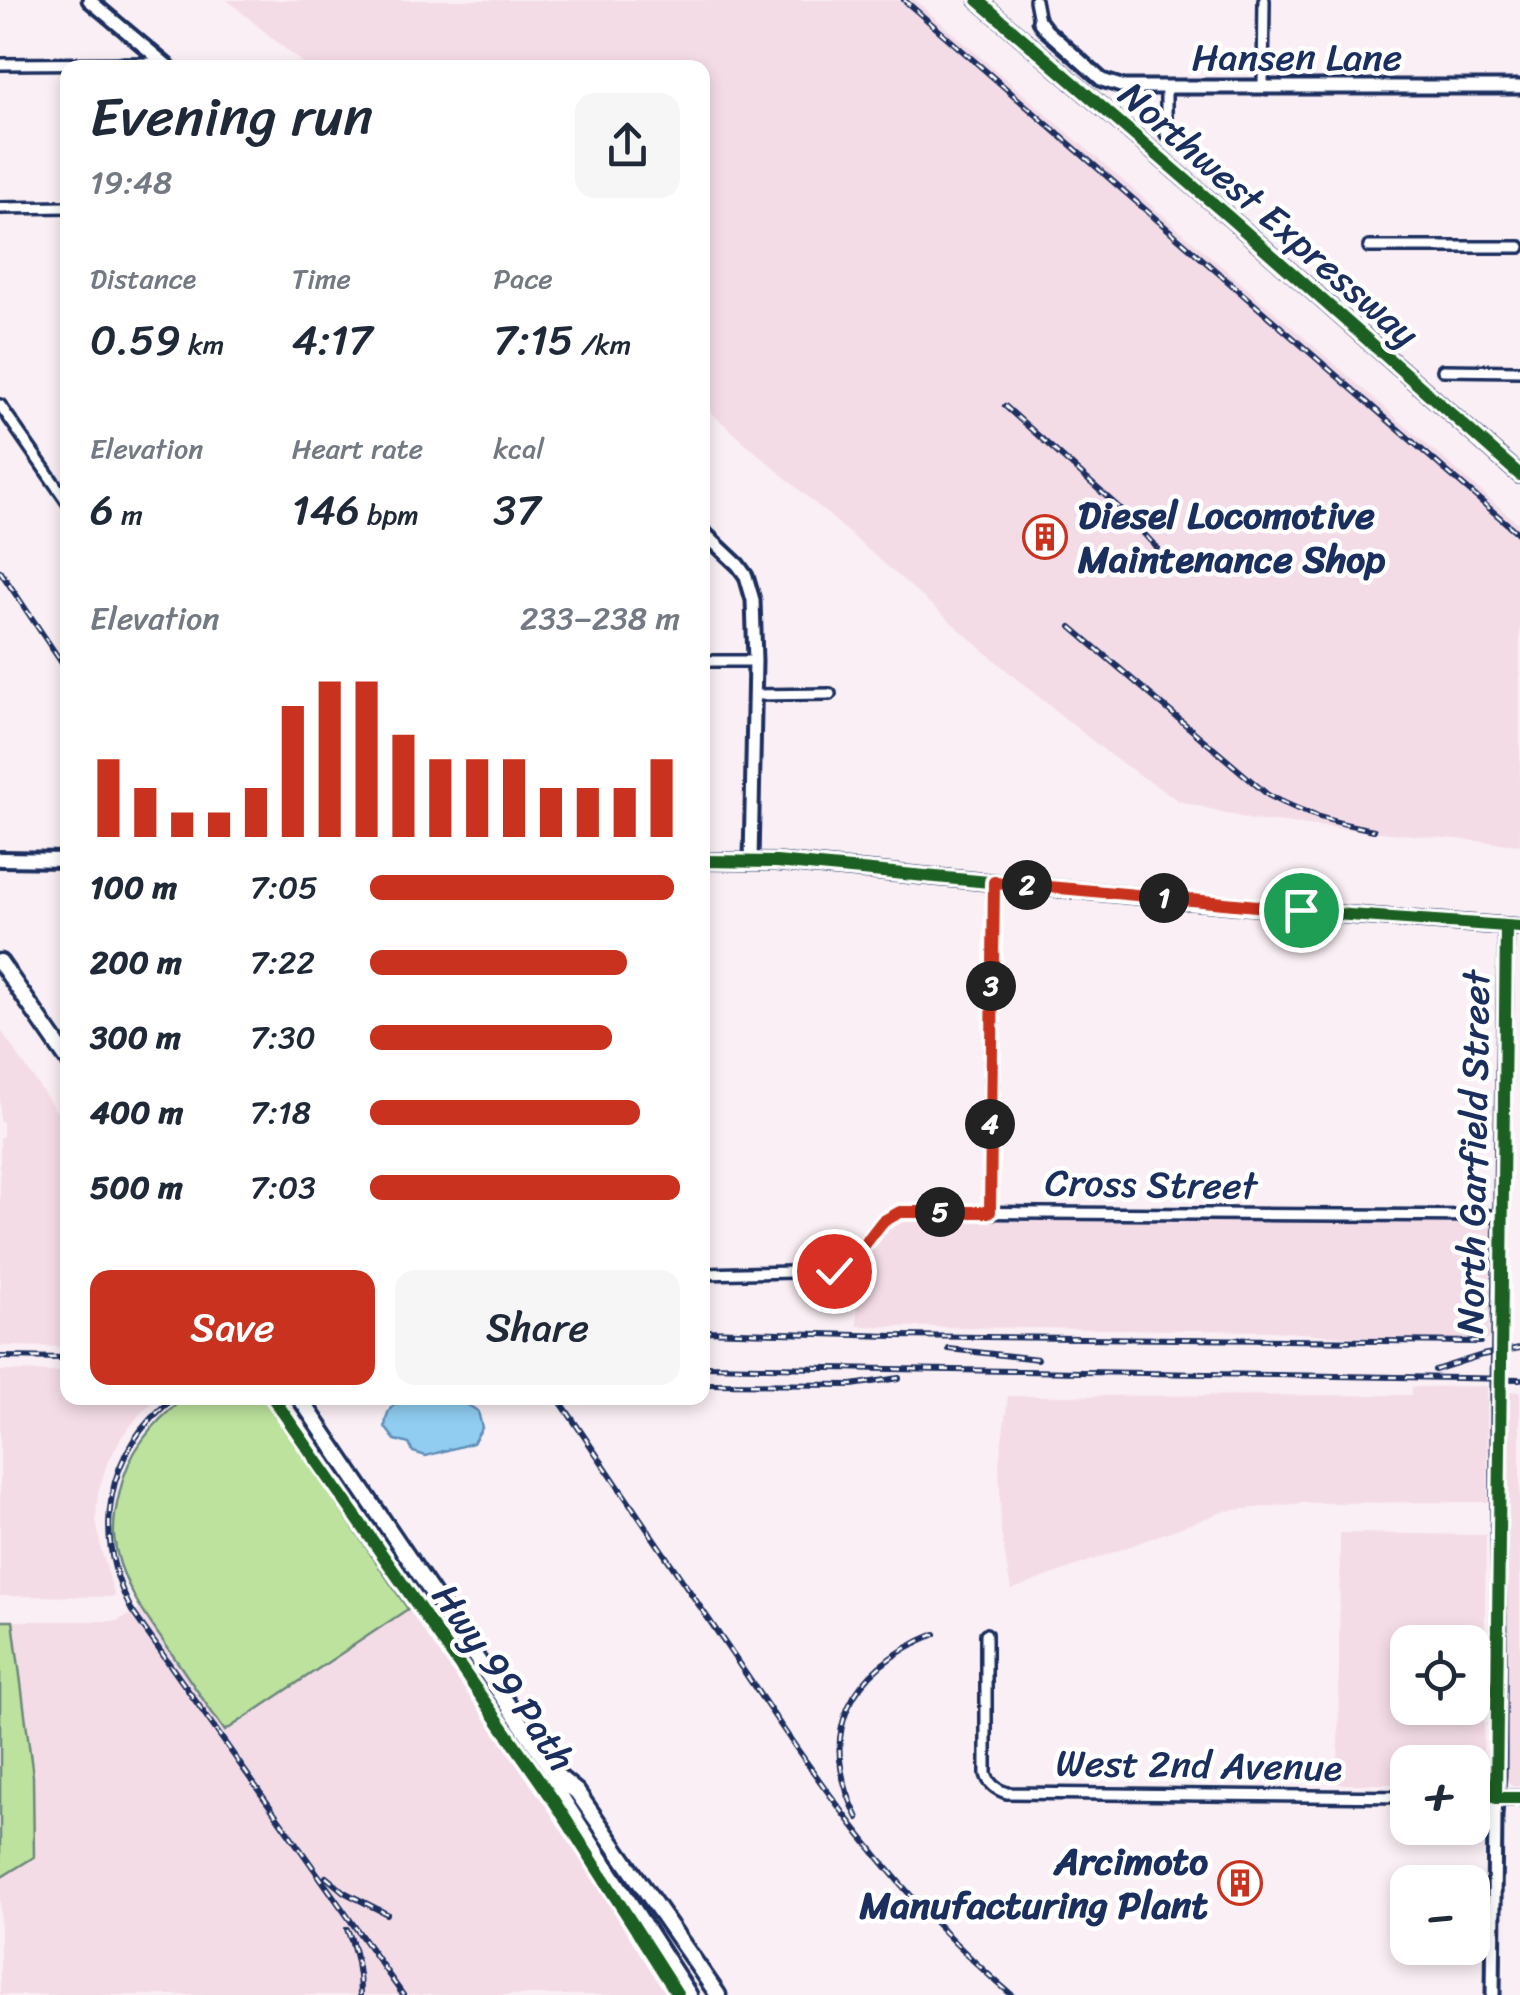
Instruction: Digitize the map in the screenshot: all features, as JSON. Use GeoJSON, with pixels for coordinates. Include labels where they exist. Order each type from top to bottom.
{"type":"FeatureCollection","features":[{"type":"Feature","properties":{"kind":"main road","name":"Northwest Expressway"},"geometry":{"type":"LineString","coordinates":[[978,0],[1520,475]]}},
{"type":"Feature","properties":{"kind":"main road"},"geometry":{"type":"LineString","coordinates":[[0,859],[60,860]]}},
{"type":"Feature","properties":{"kind":"main road"},"geometry":{"type":"LineString","coordinates":[[710,861],[751,861],[1513,927]]}},
{"type":"Feature","properties":{"kind":"main road"},"geometry":{"type":"LineString","coordinates":[[0,962],[60,1048]]}},
{"type":"Feature","properties":{"kind":"main road"},"geometry":{"type":"LineString","coordinates":[[305,1405],[555,1774],[577,1792],[718,1995]]}},
{"type":"Feature","properties":{"kind":"main road"},"geometry":{"type":"LineString","coordinates":[[555,1774],[562,1798],[689,1995]]}},
{"type":"Feature","properties":{"kind":"street"},"geometry":{"type":"LineString","coordinates":[[89,0],[161,60]]}},
{"type":"Feature","properties":{"kind":"street"},"geometry":{"type":"LineString","coordinates":[[1034,0],[1038,21]]}},
{"type":"Feature","properties":{"kind":"street"},"geometry":{"type":"LineString","coordinates":[[1263,87],[1264,0]]}},
{"type":"Feature","properties":{"kind":"street","name":"Hansen Lane"},"geometry":{"type":"LineString","coordinates":[[1038,21],[1102,80],[1124,87],[1520,87]]}},
{"type":"Feature","properties":{"kind":"street"},"geometry":{"type":"LineString","coordinates":[[0,64],[60,64]]}},
{"type":"Feature","properties":{"kind":"street"},"geometry":{"type":"LineString","coordinates":[[1166,87],[1166,134]]}},
{"type":"Feature","properties":{"kind":"street"},"geometry":{"type":"LineString","coordinates":[[0,208],[60,207]]}},
{"type":"Feature","properties":{"kind":"street"},"geometry":{"type":"LineString","coordinates":[[1368,247],[1520,248]]}},
{"type":"Feature","properties":{"kind":"street"},"geometry":{"type":"LineString","coordinates":[[1443,370],[1520,371]]}},
{"type":"Feature","properties":{"kind":"street"},"geometry":{"type":"LineString","coordinates":[[0,405],[60,491]]}},
{"type":"Feature","properties":{"kind":"street"},"geometry":{"type":"LineString","coordinates":[[710,538],[746,576],[754,608],[751,861]]}},
{"type":"Feature","properties":{"kind":"street"},"geometry":{"type":"LineString","coordinates":[[710,661],[754,661]]}},
{"type":"Feature","properties":{"kind":"street"},"geometry":{"type":"LineString","coordinates":[[754,695],[830,694]]}},
{"type":"Feature","properties":{"kind":"street"},"geometry":{"type":"LineString","coordinates":[[990,1212],[994,882]]}},
{"type":"Feature","properties":{"kind":"street","name":"North Garfield Street"},"geometry":{"type":"LineString","coordinates":[[1494,1995],[1502,1216],[1513,927]]}},
{"type":"Feature","properties":{"kind":"street","name":"Cross Street"},"geometry":{"type":"LineString","coordinates":[[710,1274],[834,1271],[854,1258],[882,1222],[900,1212],[1502,1216]]}},
{"type":"Feature","properties":{"kind":"street","name":"West 2nd Avenue"},"geometry":{"type":"LineString","coordinates":[[986,1634],[985,1766],[992,1785],[1007,1793],[1390,1797]]}},
{"type":"Feature","properties":{"kind":"street"},"geometry":{"type":"LineString","coordinates":[[1490,1798],[1520,1798]]}},
{"type":"Feature","properties":{"kind":"shaded area"},"geometry":{"type":"Polygon","coordinates":[[[227,0],[915,0],[1520,525],[1520,845],[1252,820],[1179,801],[1111,756],[1012,675],[710,412],[710,60],[299,60],[227,0]]]}},
{"type":"Feature","properties":{"kind":"shaded area"},"geometry":{"type":"Polygon","coordinates":[[[0,1029],[60,1117],[60,1347],[0,1346],[0,1029]]]}},
{"type":"Feature","properties":{"kind":"shaded area"},"geometry":{"type":"Polygon","coordinates":[[[1486,1221],[1491,1224],[1489,1340],[1405,1340],[1271,1331],[857,1326],[859,1269],[875,1238],[897,1222],[1486,1221]]]}},
{"type":"Feature","properties":{"kind":"shaded area"},"geometry":{"type":"Polygon","coordinates":[[[0,1371],[60,1372],[60,1405],[149,1405],[121,1438],[98,1492],[96,1519],[115,1597],[0,1596],[0,1371]]]}},
{"type":"Feature","properties":{"kind":"shaded area"},"geometry":{"type":"Polygon","coordinates":[[[1487,1386],[1488,1502],[1302,1503],[1225,1511],[1011,1590],[1001,1532],[999,1463],[1008,1396],[1411,1395],[1412,1387],[1487,1386]]]}},
{"type":"Feature","properties":{"kind":"shaded area"},"geometry":{"type":"Polygon","coordinates":[[[1509,1391],[1520,1392],[1520,1786],[1507,1780],[1509,1391]]]}},
{"type":"Feature","properties":{"kind":"shaded area"},"geometry":{"type":"Polygon","coordinates":[[[1340,1533],[1486,1535],[1485,1625],[1390,1625],[1390,1725],[1484,1725],[1483,1745],[1390,1745],[1390,1784],[1338,1784],[1340,1533]]]}},
{"type":"Feature","properties":{"kind":"shaded area"},"geometry":{"type":"Polygon","coordinates":[[[141,1609],[225,1731],[408,1609],[589,1864],[676,1995],[0,1995],[0,1878],[34,1857],[33,1776],[13,1621],[117,1621],[141,1609]]]}},
{"type":"Feature","properties":{"kind":"green space"},"geometry":{"type":"Polygon","coordinates":[[[176,1405],[270,1405],[408,1609],[225,1731],[136,1599],[117,1553],[114,1520],[124,1477],[136,1451],[176,1405]]]}},
{"type":"Feature","properties":{"kind":"green space"},"geometry":{"type":"Polygon","coordinates":[[[0,1621],[13,1621],[33,1776],[34,1857],[0,1878],[0,1621]]]}},
{"type":"Feature","properties":{"kind":"water"},"geometry":{"type":"Polygon","coordinates":[[[468,1405],[478,1411],[482,1428],[473,1443],[426,1456],[395,1440],[385,1427],[393,1406],[468,1405]]]}},
{"type":"Feature","properties":{"kind":"railway"},"geometry":{"type":"LineString","coordinates":[[904,0],[1520,535]]}},
{"type":"Feature","properties":{"kind":"railway"},"geometry":{"type":"LineString","coordinates":[[1005,406],[1125,513],[1157,548]]}},
{"type":"Feature","properties":{"kind":"railway"},"geometry":{"type":"LineString","coordinates":[[0,571],[60,660]]}},
{"type":"Feature","properties":{"kind":"railway"},"geometry":{"type":"LineString","coordinates":[[1071,627],[1268,795],[1320,817],[1374,830]]}},
{"type":"Feature","properties":{"kind":"railway"},"geometry":{"type":"LineString","coordinates":[[710,1331],[1480,1342]]}},
{"type":"Feature","properties":{"kind":"railway"},"geometry":{"type":"LineString","coordinates":[[1435,1370],[1520,1348]]}},
{"type":"Feature","properties":{"kind":"railway"},"geometry":{"type":"LineString","coordinates":[[949,1349],[1038,1359]]}},
{"type":"Feature","properties":{"kind":"railway"},"geometry":{"type":"LineString","coordinates":[[0,1357],[60,1358]]}},
{"type":"Feature","properties":{"kind":"railway"},"geometry":{"type":"LineString","coordinates":[[710,1366],[1520,1379]]}},
{"type":"Feature","properties":{"kind":"railway"},"geometry":{"type":"LineString","coordinates":[[710,1384],[852,1385],[899,1378]]}},
{"type":"Feature","properties":{"kind":"railway"},"geometry":{"type":"LineString","coordinates":[[166,1405],[132,1443],[119,1469],[109,1525],[119,1582],[132,1611],[403,1995]]}},
{"type":"Feature","properties":{"kind":"railway"},"geometry":{"type":"LineString","coordinates":[[563,1405],[795,1746],[861,1835],[932,1919],[1012,1995]]}},
{"type":"Feature","properties":{"kind":"railway"},"geometry":{"type":"LineString","coordinates":[[858,1818],[845,1787],[840,1758],[841,1731],[848,1707],[881,1665],[935,1634]]}},
{"type":"Feature","properties":{"kind":"railway"},"geometry":{"type":"LineString","coordinates":[[326,1877],[344,1892],[387,1914]]}},
{"type":"Feature","properties":{"kind":"railway"},"geometry":{"type":"LineString","coordinates":[[347,1929],[357,1961],[360,1995]]}},
{"type":"Feature","properties":{"kind":"cycle path"},"geometry":{"type":"LineString","coordinates":[[978,0],[1520,475]]}},
{"type":"Feature","properties":{"kind":"cycle path"},"geometry":{"type":"LineString","coordinates":[[710,861],[776,862],[1321,913],[1520,927]]}},
{"type":"Feature","properties":{"kind":"cycle path"},"geometry":{"type":"LineString","coordinates":[[1506,927],[1496,1798],[1520,1798]]}},
{"type":"Feature","properties":{"kind":"cycle path","name":"Hwy 99 Path"},"geometry":{"type":"LineString","coordinates":[[278,1405],[554,1801],[678,1995]]}},
{"type":"Feature","properties":{"kind":"place","name":"Diesel Locomotive Maintenance Shop"},"geometry":{"type":"Point","coordinates":[1045,537]}},
{"type":"Feature","properties":{"kind":"place","name":"Arcimoto Manufacturing Plant"},"geometry":{"type":"Point","coordinates":[1240,1883]}},
{"type":"Feature","properties":{"kind":"route"},"geometry":{"type":"LineString","coordinates":[[834,1271],[854,1258],[882,1222],[900,1212],[990,1212],[994,882],[1301,910]]}}]}
